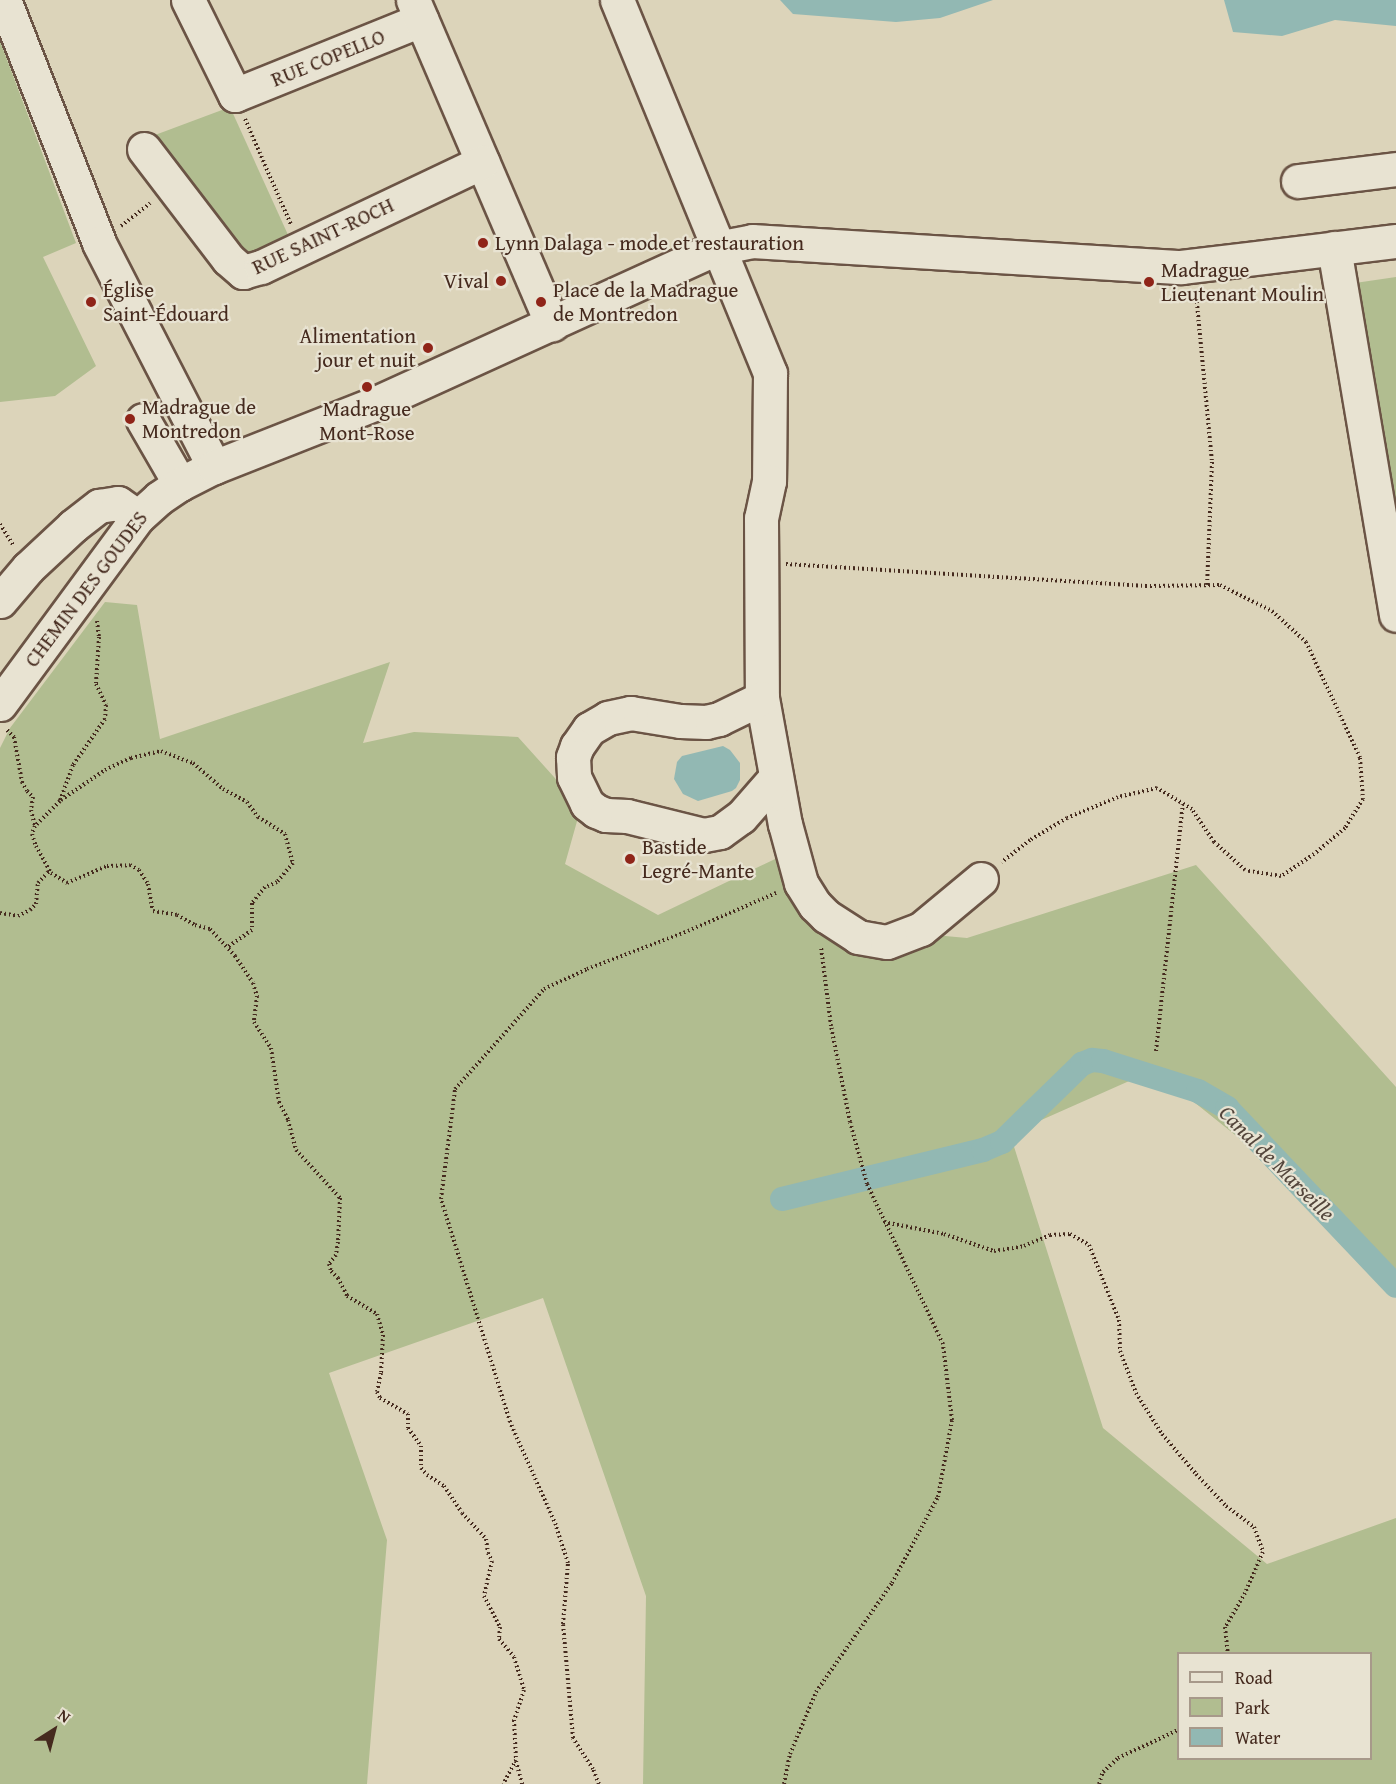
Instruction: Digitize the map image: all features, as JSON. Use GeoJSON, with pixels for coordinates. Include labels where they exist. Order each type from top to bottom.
{"type":"FeatureCollection","features":[{"type":"Feature","properties":{"kind":"street"},"geometry":{"type":"LineString","coordinates":[[4,0],[99,243],[214,467]]}},
{"type":"Feature","properties":{"kind":"street"},"geometry":{"type":"LineString","coordinates":[[188,0],[235,95]]}},
{"type":"Feature","properties":{"kind":"street"},"geometry":{"type":"LineString","coordinates":[[617,0],[770,373],[769,481],[762,510],[762,698],[785,824],[801,883],[826,916],[858,937],[887,942],[901,939],[921,929],[981,879]]}},
{"type":"Feature","properties":{"kind":"street"},"geometry":{"type":"LineString","coordinates":[[417,10],[531,280],[552,324]]}},
{"type":"Feature","properties":{"kind":"street","name":"RUE COPELLO"},"geometry":{"type":"LineString","coordinates":[[235,95],[417,10]]}},
{"type":"Feature","properties":{"kind":"street","name":"RUE SAINT-ROCH"},"geometry":{"type":"LineString","coordinates":[[144,149],[228,259],[243,272],[261,267],[482,162]]}},
{"type":"Feature","properties":{"kind":"street"},"geometry":{"type":"LineString","coordinates":[[1298,181],[1396,169]]}},
{"type":"Feature","properties":{"kind":"street","name":"CHEMIN DES GOUDES"},"geometry":{"type":"LineString","coordinates":[[0,704],[138,517],[159,498],[180,484],[214,467],[374,404],[717,248],[752,241],[1150,267],[1192,266],[1396,241]]}},
{"type":"Feature","properties":{"kind":"street"},"geometry":{"type":"LineString","coordinates":[[1334,248],[1396,615]]}},
{"type":"Feature","properties":{"kind":"street"},"geometry":{"type":"LineString","coordinates":[[143,420],[180,484]]}},
{"type":"Feature","properties":{"kind":"street"},"geometry":{"type":"LineString","coordinates":[[0,601],[28,568],[73,525],[99,506],[118,503],[138,517]]}},
{"type":"Feature","properties":{"kind":"street"},"geometry":{"type":"LineString","coordinates":[[762,698],[719,719],[706,722],[680,721],[631,713],[608,718],[589,729],[577,746],[573,756],[574,777],[587,804],[596,811],[606,815],[627,816],[704,835],[720,832],[741,817],[776,777]]}},
{"type":"Feature","properties":{"kind":"path"},"geometry":{"type":"LineString","coordinates":[[235,95],[289,218]]}},
{"type":"Feature","properties":{"kind":"path"},"geometry":{"type":"LineString","coordinates":[[1192,266],[1206,379],[1212,462],[1207,585]]}},
{"type":"Feature","properties":{"kind":"path"},"geometry":{"type":"LineString","coordinates":[[762,562],[1150,586],[1220,585],[1272,611],[1306,642],[1359,758],[1363,799],[1345,828],[1314,854],[1281,876],[1245,870],[1214,842],[1192,809],[1156,788],[1118,797],[1067,819],[1030,840],[981,879]]}},
{"type":"Feature","properties":{"kind":"path"},"geometry":{"type":"LineString","coordinates":[[60,801],[73,765],[105,719],[106,705],[96,684],[99,637],[96,620],[75,602]]}},
{"type":"Feature","properties":{"kind":"path"},"geometry":{"type":"LineString","coordinates":[[0,722],[14,737],[22,782],[33,797],[31,810],[35,826]]}},
{"type":"Feature","properties":{"kind":"path"},"geometry":{"type":"LineString","coordinates":[[228,947],[252,930],[252,903],[265,887],[277,882],[292,863],[285,834],[258,818],[247,802],[223,789],[193,764],[161,751],[132,758],[105,770],[60,801],[35,826],[32,834],[36,846],[50,870],[60,880],[67,883],[107,866],[130,866],[139,870],[148,884],[153,912],[177,915],[195,926],[210,929],[228,947],[253,983],[257,996],[254,1022],[271,1048],[279,1102],[288,1120],[296,1150],[340,1198],[336,1255],[329,1264],[347,1296],[377,1314],[383,1335],[381,1372],[377,1392],[380,1398],[408,1414],[408,1428],[421,1446],[421,1468],[427,1475],[444,1486],[462,1513],[486,1539],[492,1561],[484,1596],[500,1627],[499,1639],[514,1657],[524,1690],[514,1720],[516,1760],[522,1784]]}},
{"type":"Feature","properties":{"kind":"path"},"geometry":{"type":"LineString","coordinates":[[1156,1051],[1183,804]]}},
{"type":"Feature","properties":{"kind":"path"},"geometry":{"type":"LineString","coordinates":[[0,913],[18,916],[30,910],[36,904],[38,883],[50,870]]}},
{"type":"Feature","properties":{"kind":"path"},"geometry":{"type":"LineString","coordinates":[[599,1784],[593,1769],[573,1738],[564,1624],[568,1563],[552,1515],[510,1422],[441,1199],[455,1089],[544,989],[587,969],[688,931],[801,883]]}},
{"type":"Feature","properties":{"kind":"path"},"geometry":{"type":"LineString","coordinates":[[784,1784],[790,1754],[816,1692],[892,1583],[938,1497],[952,1420],[943,1344],[867,1184],[850,1122],[831,1026],[820,939]]}},
{"type":"Feature","properties":{"kind":"path"},"geometry":{"type":"LineString","coordinates":[[884,1222],[944,1234],[994,1251],[1024,1246],[1050,1235],[1071,1234],[1089,1245],[1119,1320],[1120,1351],[1136,1393],[1162,1434],[1196,1474],[1226,1506],[1254,1527],[1263,1552],[1245,1593],[1225,1627],[1228,1652]]}},
{"type":"Feature","properties":{"kind":"path"},"geometry":{"type":"LineString","coordinates":[[1100,1784],[1103,1772],[1118,1758],[1177,1731]]}},
{"type":"Feature","properties":{"kind":"path"},"geometry":{"type":"LineString","coordinates":[[503,1784],[516,1760]]}},
{"type":"Feature","properties":{"kind":"green space"},"geometry":{"type":"Polygon","coordinates":[[[0,41],[76,243],[43,257],[96,366],[55,396],[0,402],[0,41]]]}},
{"type":"Feature","properties":{"kind":"green space"},"geometry":{"type":"Polygon","coordinates":[[[230,107],[289,237],[237,260],[147,138],[230,107]]]}},
{"type":"Feature","properties":{"kind":"green space"},"geometry":{"type":"Polygon","coordinates":[[[1396,277],[1396,501],[1355,283],[1396,277]]]}},
{"type":"Feature","properties":{"kind":"green space"},"geometry":{"type":"Polygon","coordinates":[[[105,602],[137,605],[160,739],[390,662],[363,743],[414,732],[518,737],[581,807],[565,864],[658,915],[794,850],[847,927],[967,938],[1196,865],[1396,1087],[1396,1275],[1355,1231],[1154,1070],[1010,1134],[1103,1428],[1267,1564],[1396,1518],[1396,1784],[643,1784],[646,1596],[543,1298],[329,1373],[387,1540],[367,1784],[0,1784],[0,748],[10,728],[105,602]]]}},
{"type":"Feature","properties":{"kind":"water"},"geometry":{"type":"Polygon","coordinates":[[[780,0],[993,0],[940,18],[896,22],[793,14],[780,0]]]}},
{"type":"Feature","properties":{"kind":"water"},"geometry":{"type":"Polygon","coordinates":[[[1224,0],[1396,0],[1396,26],[1335,20],[1282,36],[1233,32],[1224,0]]]}},
{"type":"Feature","properties":{"kind":"water"},"geometry":{"type":"Polygon","coordinates":[[[723,746],[730,750],[740,763],[740,780],[736,788],[698,801],[683,794],[674,779],[677,762],[682,756],[723,746]]]}},
{"type":"Feature","properties":{"kind":"waterway","name":"Canal de Marseille"},"geometry":{"type":"LineString","coordinates":[[782,1199],[983,1150],[1002,1142],[1082,1064],[1092,1060],[1103,1061],[1198,1091],[1227,1108],[1396,1286]]}},
{"type":"Feature","properties":{"kind":"place","name":"Lynn Dalaga - mode et restauration"},"geometry":{"type":"Point","coordinates":[483,243]}},
{"type":"Feature","properties":{"kind":"place","name":"Vival"},"geometry":{"type":"Point","coordinates":[501,281]}},
{"type":"Feature","properties":{"kind":"place","name":"Madrague Lieutenant Moulin"},"geometry":{"type":"Point","coordinates":[1149,282]}},
{"type":"Feature","properties":{"kind":"place","name":"Église Saint-Édouard"},"geometry":{"type":"Point","coordinates":[91,302]}},
{"type":"Feature","properties":{"kind":"place","name":"Place de la Madrague de Montredon"},"geometry":{"type":"Point","coordinates":[541,302]}},
{"type":"Feature","properties":{"kind":"place","name":"Alimentation jour et nuit"},"geometry":{"type":"Point","coordinates":[428,348]}},
{"type":"Feature","properties":{"kind":"place","name":"Madrague Mont-Rose"},"geometry":{"type":"Point","coordinates":[367,387]}},
{"type":"Feature","properties":{"kind":"place","name":"Madrague de Montredon"},"geometry":{"type":"Point","coordinates":[130,419]}},
{"type":"Feature","properties":{"kind":"place","name":"Bastide Legré-Mante"},"geometry":{"type":"Point","coordinates":[630,859]}}]}
